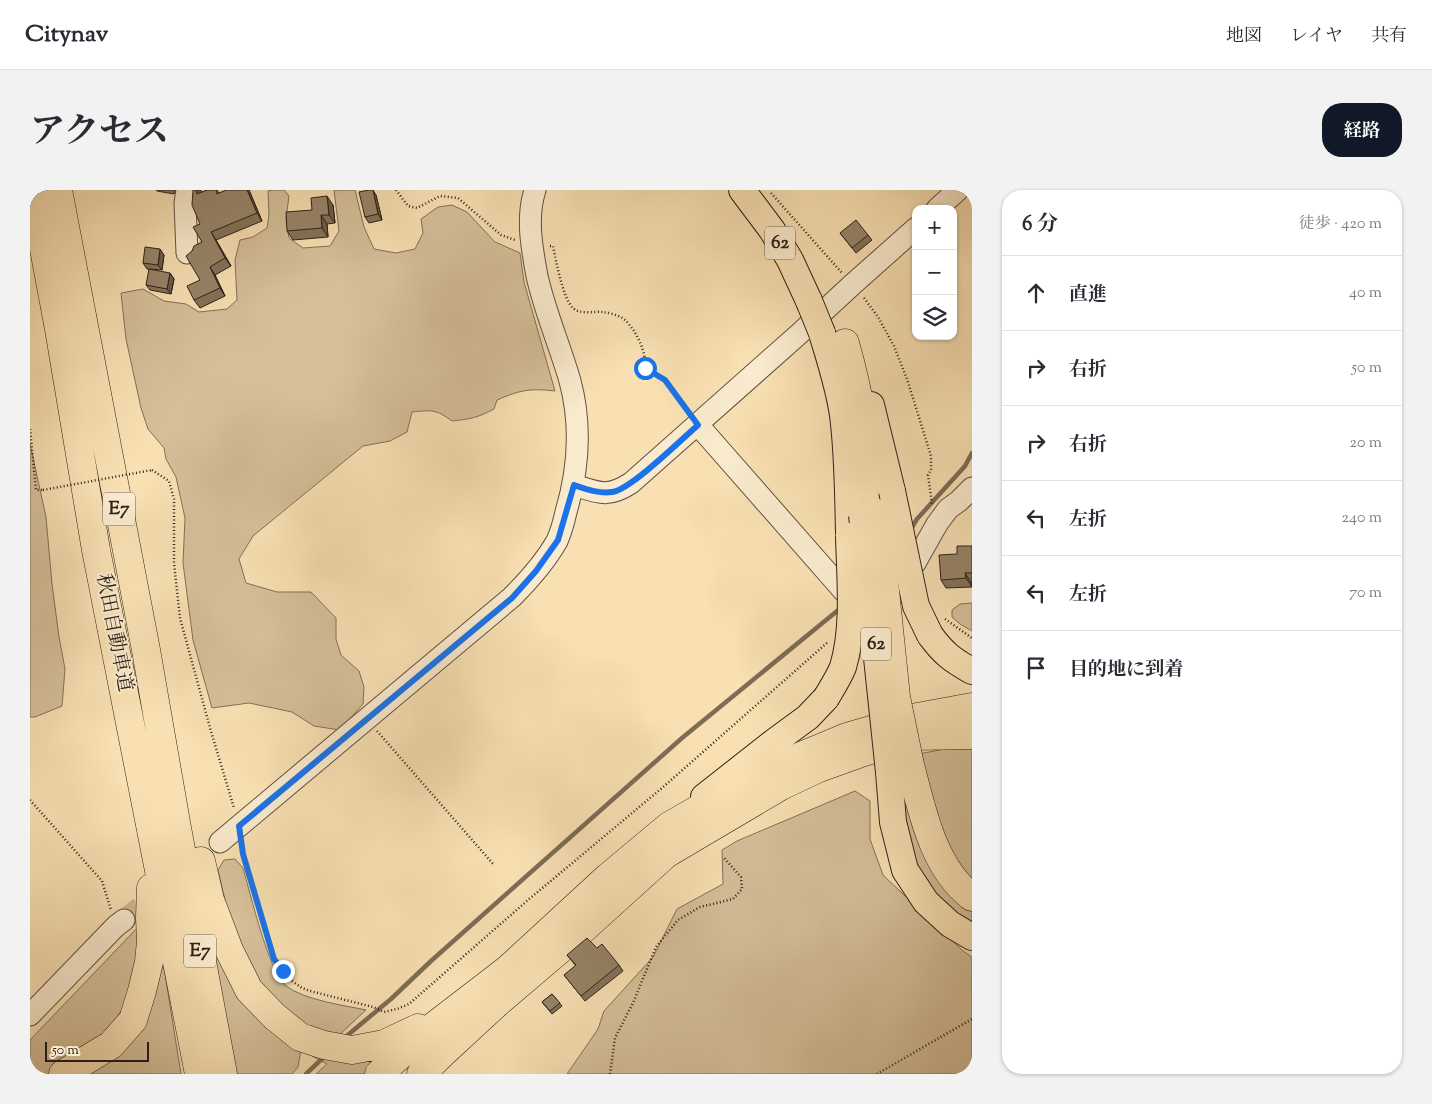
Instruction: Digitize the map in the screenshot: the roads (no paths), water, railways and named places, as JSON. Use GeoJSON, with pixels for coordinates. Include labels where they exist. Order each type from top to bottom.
{"type":"FeatureCollection","features":[{"type":"Feature","properties":{"kind":"highway","name":"秋田自動車道"},"geometry":{"type":"LineString","coordinates":[[33,190],[59,329],[96,550],[199,1074]]}},
{"type":"Feature","properties":{"kind":"highway","name":"秋田自動車道"},"geometry":{"type":"LineString","coordinates":[[58,190],[146,650],[177,828],[224,1074]]}},
{"type":"Feature","properties":{"kind":"highway"},"geometry":{"type":"LineString","coordinates":[[834,332],[859,396],[867,439],[863,520],[896,697],[899,769],[927,825],[944,866],[965,892],[972,897]]}},
{"type":"Feature","properties":{"kind":"highway"},"geometry":{"type":"LineString","coordinates":[[146,650],[174,738],[210,900],[229,950],[249,990],[274,1016],[300,1037],[324,1045],[352,1050],[384,1044],[456,1010]]}},
{"type":"Feature","properties":{"kind":"highway"},"geometry":{"type":"LineString","coordinates":[[379,1074],[430,1029],[508,969],[608,877],[669,826],[765,771],[847,737],[912,718],[972,707]]}},
{"type":"Feature","properties":{"kind":"highway"},"geometry":{"type":"LineString","coordinates":[[421,1074],[497,1003],[571,940],[666,854],[781,786],[827,766],[915,736],[972,726]]}},
{"type":"Feature","properties":{"kind":"highway"},"geometry":{"type":"LineString","coordinates":[[915,736],[972,734]]}},
{"type":"Feature","properties":{"kind":"highway"},"geometry":{"type":"LineString","coordinates":[[63,1074],[111,1045],[133,1020],[142,992],[151,948],[150,918],[153,836]]}},
{"type":"Feature","properties":{"kind":"highway"},"geometry":{"type":"LineString","coordinates":[[411,1074],[444,1052]]}},
{"type":"Feature","properties":{"kind":"main road","name":"62"},"geometry":{"type":"LineString","coordinates":[[742,190],[772,230],[815,296]]}},
{"type":"Feature","properties":{"kind":"main road","name":"62"},"geometry":{"type":"LineString","coordinates":[[755,190],[781,224],[815,296],[834,332],[857,365],[865,384],[877,425],[916,606],[930,635],[939,648],[954,661],[972,671]]}},
{"type":"Feature","properties":{"kind":"main road"},"geometry":{"type":"LineString","coordinates":[[669,826],[716,786],[808,717],[826,698],[842,669],[848,649],[863,520]]}},
{"type":"Feature","properties":{"kind":"main road"},"geometry":{"type":"LineString","coordinates":[[899,769],[893,822],[905,870],[926,902],[950,924],[972,937]]}},
{"type":"Feature","properties":{"kind":"street"},"geometry":{"type":"LineString","coordinates":[[186,253],[185,203],[187,190]]}},
{"type":"Feature","properties":{"kind":"street"},"geometry":{"type":"LineString","coordinates":[[220,842],[512,598],[536,571],[558,540],[574,485],[578,456],[577,430],[570,382],[540,290],[532,247],[531,220],[535,190]]}},
{"type":"Feature","properties":{"kind":"street"},"geometry":{"type":"LineString","coordinates":[[941,205],[958,190]]}},
{"type":"Feature","properties":{"kind":"street"},"geometry":{"type":"LineString","coordinates":[[574,485],[600,493],[619,491],[632,483],[912,232]]}},
{"type":"Feature","properties":{"kind":"street"},"geometry":{"type":"LineString","coordinates":[[698,425],[863,612],[915,563],[937,524],[948,509],[968,498]]}},
{"type":"Feature","properties":{"kind":"street"},"geometry":{"type":"LineString","coordinates":[[30,1015],[120,923]]}},
{"type":"Feature","properties":{"kind":"waterway"},"geometry":{"type":"LineString","coordinates":[[911,529],[917,519],[965,466],[972,453]]}},
{"type":"Feature","properties":{"kind":"waterway"},"geometry":{"type":"LineString","coordinates":[[343,1039],[391,999],[431,961],[682,738],[842,607]]}},
{"type":"Feature","properties":{"kind":"waterway"},"geometry":{"type":"LineString","coordinates":[[306,1074],[325,1056]]}},
{"type":"Feature","properties":{"kind":"tunnel"},"geometry":{"type":"LineString","coordinates":[[124,920],[159,891]]}}]}
